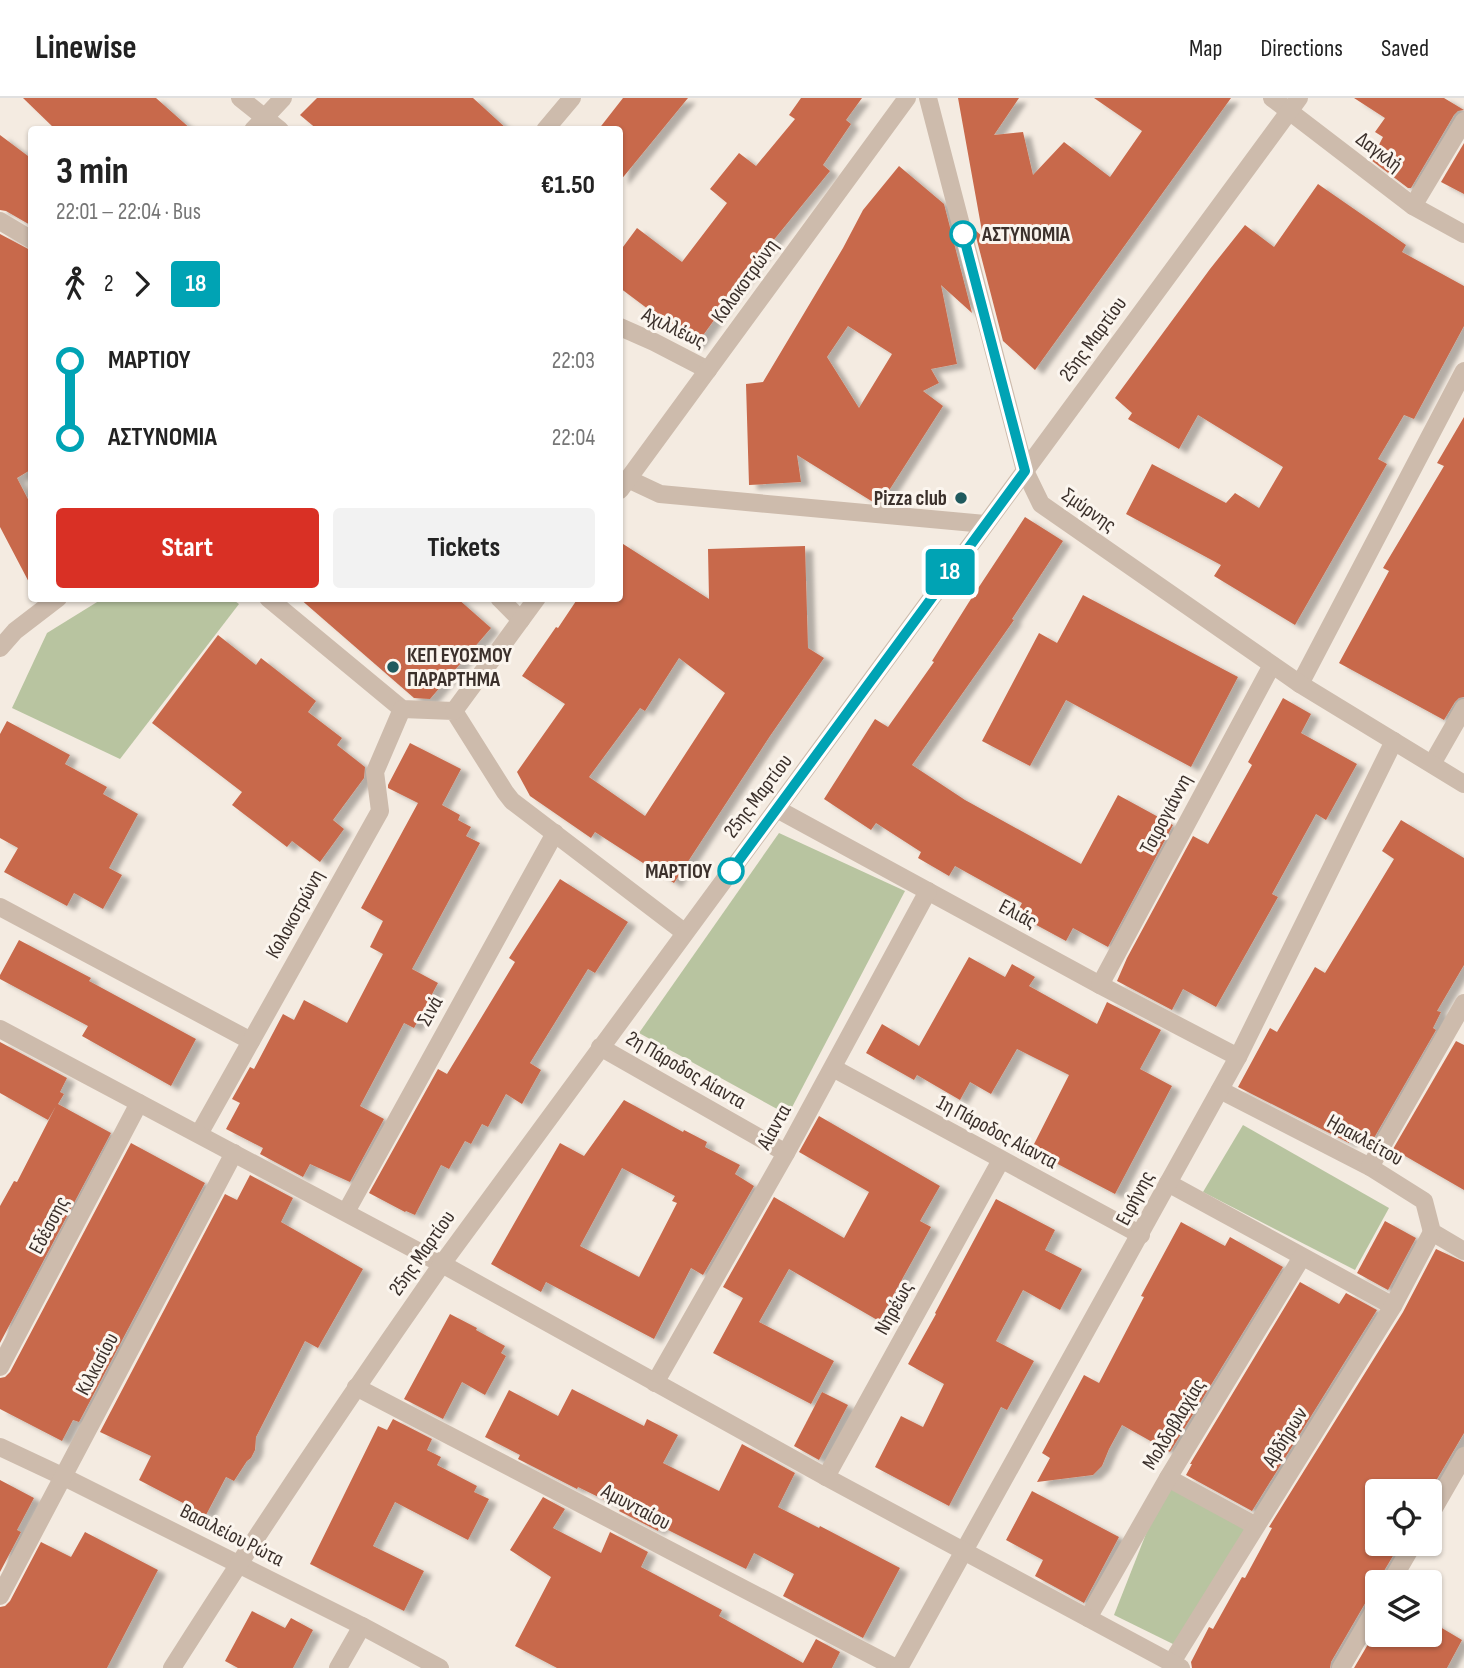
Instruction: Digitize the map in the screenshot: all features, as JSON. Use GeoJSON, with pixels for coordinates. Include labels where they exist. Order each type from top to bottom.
{"type":"FeatureCollection","features":[{"type":"Feature","properties":{"kind":"street"},"geometry":{"type":"LineString","coordinates":[[240,98],[259,123],[283,98]]}},
{"type":"Feature","properties":{"kind":"street"},"geometry":{"type":"LineString","coordinates":[[548,126],[572,98]]}},
{"type":"Feature","properties":{"kind":"street","name":"Κολοκοτρώνη"},"geometry":{"type":"LineString","coordinates":[[624,484],[907,98]]}},
{"type":"Feature","properties":{"kind":"street","name":"Σμύρνης"},"geometry":{"type":"LineString","coordinates":[[928,98],[1025,471],[1041,504],[1300,684],[1464,784]]}},
{"type":"Feature","properties":{"kind":"street","name":"Δαγκλή"},"geometry":{"type":"LineString","coordinates":[[1272,98],[1294,105],[1413,206],[1464,234]]}},
{"type":"Feature","properties":{"kind":"street","name":"25ης Μαρτίου"},"geometry":{"type":"LineString","coordinates":[[172,1668],[356,1387],[442,1264],[1294,105]]}},
{"type":"Feature","properties":{"kind":"street"},"geometry":{"type":"LineString","coordinates":[[1413,206],[1464,121]]}},
{"type":"Feature","properties":{"kind":"street"},"geometry":{"type":"LineString","coordinates":[[0,221],[28,238]]}},
{"type":"Feature","properties":{"kind":"street","name":"Αχιλλέως"},"geometry":{"type":"LineString","coordinates":[[623,328],[708,370]]}},
{"type":"Feature","properties":{"kind":"street"},"geometry":{"type":"LineString","coordinates":[[1300,684],[1464,371]]}},
{"type":"Feature","properties":{"kind":"street"},"geometry":{"type":"LineString","coordinates":[[624,484],[660,494],[985,524]]}},
{"type":"Feature","properties":{"kind":"street"},"geometry":{"type":"LineString","coordinates":[[0,648],[15,631],[53,602]]}},
{"type":"Feature","properties":{"kind":"street"},"geometry":{"type":"LineString","coordinates":[[273,602],[402,709],[454,711]]}},
{"type":"Feature","properties":{"kind":"street"},"geometry":{"type":"LineString","coordinates":[[503,602],[521,620]]}},
{"type":"Feature","properties":{"kind":"street"},"geometry":{"type":"LineString","coordinates":[[454,711],[534,602]]}},
{"type":"Feature","properties":{"kind":"street","name":"Τσιρογιάννη"},"geometry":{"type":"LineString","coordinates":[[1100,985],[1272,665]]}},
{"type":"Feature","properties":{"kind":"street"},"geometry":{"type":"LineString","coordinates":[[1432,764],[1464,708]]}},
{"type":"Feature","properties":{"kind":"street","name":"Κολοκοτρώνη"},"geometry":{"type":"LineString","coordinates":[[199,1134],[380,811],[375,772],[402,709]]}},
{"type":"Feature","properties":{"kind":"street"},"geometry":{"type":"LineString","coordinates":[[454,711],[512,801],[684,932]]}},
{"type":"Feature","properties":{"kind":"street","name":"Ειρήνης"},"geometry":{"type":"LineString","coordinates":[[897,1668],[1238,1057],[1394,741]]}},
{"type":"Feature","properties":{"kind":"street","name":"Ελιάς"},"geometry":{"type":"LineString","coordinates":[[777,809],[1238,1057]]}},
{"type":"Feature","properties":{"kind":"street","name":"Σινά"},"geometry":{"type":"LineString","coordinates":[[346,1212],[555,833]]}},
{"type":"Feature","properties":{"kind":"street","name":"Αίαντα"},"geometry":{"type":"LineString","coordinates":[[654,1383],[786,1153],[928,891]]}},
{"type":"Feature","properties":{"kind":"street"},"geometry":{"type":"LineString","coordinates":[[0,907],[251,1041]]}},
{"type":"Feature","properties":{"kind":"street"},"geometry":{"type":"LineString","coordinates":[[1370,1167],[1464,1003]]}},
{"type":"Feature","properties":{"kind":"street"},"geometry":{"type":"LineString","coordinates":[[0,1029],[346,1212],[963,1552],[1177,1665]]}},
{"type":"Feature","properties":{"kind":"street","name":"2η Πάροδος Αίαντα"},"geometry":{"type":"LineString","coordinates":[[600,1047],[786,1153]]}},
{"type":"Feature","properties":{"kind":"street","name":"1η Πάροδος Αίαντα"},"geometry":{"type":"LineString","coordinates":[[832,1068],[1141,1235]]}},
{"type":"Feature","properties":{"kind":"street","name":"Ηρακλείτου"},"geometry":{"type":"LineString","coordinates":[[1220,1090],[1370,1167],[1424,1201],[1432,1232]]}},
{"type":"Feature","properties":{"kind":"street","name":"Εδέσσης"},"geometry":{"type":"LineString","coordinates":[[0,1367],[139,1103]]}},
{"type":"Feature","properties":{"kind":"street","name":"Κιλκισίου"},"geometry":{"type":"LineString","coordinates":[[0,1596],[234,1153]]}},
{"type":"Feature","properties":{"kind":"street","name":"Νηρέως"},"geometry":{"type":"LineString","coordinates":[[826,1477],[1002,1160]]}},
{"type":"Feature","properties":{"kind":"street"},"geometry":{"type":"LineString","coordinates":[[1168,1183],[1393,1306]]}},
{"type":"Feature","properties":{"kind":"street"},"geometry":{"type":"LineString","coordinates":[[1432,1232],[1464,1251]]}},
{"type":"Feature","properties":{"kind":"street","name":"Αβδήρων"},"geometry":{"type":"LineString","coordinates":[[1177,1665],[1256,1526],[1393,1306],[1432,1232]]}},
{"type":"Feature","properties":{"kind":"street","name":"Μολδοβλαχίας"},"geometry":{"type":"LineString","coordinates":[[1088,1618],[1168,1478],[1302,1257]]}},
{"type":"Feature","properties":{"kind":"street","name":"Αμυνταίου"},"geometry":{"type":"LineString","coordinates":[[356,1387],[897,1668]]}},
{"type":"Feature","properties":{"kind":"street","name":"Βασιλείου Ρώτα"},"geometry":{"type":"LineString","coordinates":[[0,1447],[362,1626],[440,1668]]}},
{"type":"Feature","properties":{"kind":"street"},"geometry":{"type":"LineString","coordinates":[[1442,1494],[1464,1456]]}},
{"type":"Feature","properties":{"kind":"street"},"geometry":{"type":"LineString","coordinates":[[1168,1478],[1256,1526]]}},
{"type":"Feature","properties":{"kind":"street"},"geometry":{"type":"LineString","coordinates":[[338,1668],[362,1626]]}},
{"type":"Feature","properties":{"kind":"street"},"geometry":{"type":"LineString","coordinates":[[1341,1668],[1365,1627]]}},
{"type":"Feature","properties":{"kind":"green space"},"geometry":{"type":"Polygon","coordinates":[[[97,602],[239,604],[120,759],[12,708],[47,633],[97,602]]]}},
{"type":"Feature","properties":{"kind":"green space"},"geometry":{"type":"Polygon","coordinates":[[[779,833],[905,891],[788,1115],[639,1033],[779,833]]]}},
{"type":"Feature","properties":{"kind":"green space"},"geometry":{"type":"Polygon","coordinates":[[[1243,1125],[1389,1208],[1355,1270],[1203,1192],[1243,1125]]]}},
{"type":"Feature","properties":{"kind":"green space"},"geometry":{"type":"Polygon","coordinates":[[[1168,1478],[1256,1526],[1175,1645],[1114,1615],[1168,1478]]]}},
{"type":"Feature","properties":{"kind":"building"},"geometry":{"type":"Polygon","coordinates":[[[23,98],[156,98],[188,126],[52,126],[23,98]]]}},
{"type":"Feature","properties":{"kind":"building"},"geometry":{"type":"Polygon","coordinates":[[[317,98],[473,98],[504,126],[313,126],[300,115],[317,98]]]}},
{"type":"Feature","properties":{"kind":"building"},"geometry":{"type":"Polygon","coordinates":[[[623,98],[688,98],[623,177],[623,126],[601,126],[623,98]]]}},
{"type":"Feature","properties":{"kind":"building"},"geometry":{"type":"Polygon","coordinates":[[[801,98],[862,98],[846,120],[851,124],[823,165],[830,171],[759,258],[696,345],[623,290],[623,247],[637,228],[682,262],[727,203],[710,189],[739,153],[756,166],[795,119],[789,115],[801,98]]]}},
{"type":"Feature","properties":{"kind":"building"},"geometry":{"type":"Polygon","coordinates":[[[958,98],[1019,98],[994,135],[1023,132],[1033,175],[1064,142],[1110,177],[1142,131],[1094,98],[1231,98],[1035,370],[1003,341],[974,229],[983,237],[958,98]]]}},
{"type":"Feature","properties":{"kind":"building"},"geometry":{"type":"Polygon","coordinates":[[[1354,98],[1444,98],[1464,110],[1454,115],[1411,188],[1408,188],[1371,160],[1383,137],[1375,132],[1385,118],[1354,98]]]}},
{"type":"Feature","properties":{"kind":"building"},"geometry":{"type":"Polygon","coordinates":[[[0,135],[28,156],[28,224],[0,210],[0,135]]]}},
{"type":"Feature","properties":{"kind":"building"},"geometry":{"type":"Polygon","coordinates":[[[1464,143],[1464,194],[1441,182],[1464,143]]]}},
{"type":"Feature","properties":{"kind":"building"},"geometry":{"type":"Polygon","coordinates":[[[899,166],[944,204],[972,313],[941,285],[957,364],[931,369],[939,383],[923,391],[943,406],[881,503],[873,502],[797,455],[801,482],[749,485],[746,384],[763,382],[863,210],[899,166]],[[848,326],[827,357],[859,408],[892,354],[848,326]]]}},
{"type":"Feature","properties":{"kind":"building"},"geometry":{"type":"Polygon","coordinates":[[[1318,184],[1406,245],[1402,252],[1464,286],[1464,326],[1414,419],[1404,415],[1378,459],[1387,464],[1295,625],[1214,576],[1221,565],[1126,514],[1152,464],[1226,503],[1235,493],[1259,508],[1283,467],[1198,415],[1179,449],[1128,419],[1132,413],[1115,398],[1245,225],[1274,247],[1318,184]]]}},
{"type":"Feature","properties":{"kind":"building"},"geometry":{"type":"Polygon","coordinates":[[[0,234],[28,249],[28,471],[17,478],[28,499],[28,580],[0,527],[0,234]]]}},
{"type":"Feature","properties":{"kind":"building"},"geometry":{"type":"Polygon","coordinates":[[[1464,417],[1464,697],[1455,702],[1444,720],[1339,663],[1389,571],[1383,568],[1444,466],[1437,463],[1464,417]]]}},
{"type":"Feature","properties":{"kind":"building"},"geometry":{"type":"Polygon","coordinates":[[[1025,517],[1063,541],[1012,619],[1014,620],[912,765],[965,800],[1081,864],[1118,795],[1173,825],[1108,947],[1073,928],[1066,941],[1016,914],[1022,903],[955,866],[949,876],[918,858],[921,852],[876,823],[871,830],[824,799],[875,719],[888,727],[934,662],[932,661],[969,602],[1025,517]]]}},
{"type":"Feature","properties":{"kind":"building"},"geometry":{"type":"Polygon","coordinates":[[[623,544],[709,599],[708,549],[805,546],[808,648],[824,658],[674,883],[595,832],[591,838],[530,796],[517,772],[565,704],[522,676],[556,627],[558,628],[575,602],[623,602],[623,544]],[[679,658],[645,711],[640,708],[589,777],[645,816],[725,693],[679,658]]]}},
{"type":"Feature","properties":{"kind":"building"},"geometry":{"type":"Polygon","coordinates":[[[1083,595],[1238,677],[1191,767],[1066,700],[1030,766],[982,741],[1039,633],[1057,643],[1083,595]]]}},
{"type":"Feature","properties":{"kind":"building"},"geometry":{"type":"Polygon","coordinates":[[[304,602],[462,602],[491,628],[430,699],[414,698],[304,602]]]}},
{"type":"Feature","properties":{"kind":"building"},"geometry":{"type":"Polygon","coordinates":[[[218,635],[256,665],[261,658],[316,701],[308,712],[342,738],[337,745],[365,767],[364,778],[333,820],[344,829],[320,862],[292,841],[287,847],[232,805],[242,792],[152,723],[218,635]]]}},
{"type":"Feature","properties":{"kind":"building"},"geometry":{"type":"Polygon","coordinates":[[[1283,698],[1311,714],[1301,733],[1357,764],[1326,820],[1316,814],[1272,894],[1278,897],[1216,1007],[1183,989],[1172,1010],[1117,981],[1193,836],[1208,844],[1252,765],[1248,762],[1283,698]]]}},
{"type":"Feature","properties":{"kind":"building"},"geometry":{"type":"Polygon","coordinates":[[[7,721],[70,755],[65,764],[107,787],[103,794],[138,814],[109,868],[122,875],[103,909],[74,893],[67,906],[4,872],[18,848],[0,838],[0,734],[7,721]]]}},
{"type":"Feature","properties":{"kind":"building"},"geometry":{"type":"Polygon","coordinates":[[[410,743],[461,769],[442,805],[460,815],[458,820],[471,827],[466,836],[480,843],[412,969],[438,983],[414,1028],[404,1023],[360,1106],[384,1119],[350,1182],[310,1164],[303,1177],[260,1154],[263,1148],[226,1129],[240,1103],[232,1099],[250,1067],[254,1069],[283,1014],[294,1020],[304,1000],[347,1023],[383,954],[370,947],[383,921],[361,908],[418,803],[388,788],[410,743]]]}},
{"type":"Feature","properties":{"kind":"building"},"geometry":{"type":"Polygon","coordinates":[[[1401,820],[1464,858],[1464,965],[1437,1011],[1441,1012],[1433,1028],[1436,1030],[1374,1138],[1366,1134],[1363,1140],[1353,1134],[1349,1143],[1238,1087],[1270,1028],[1277,1032],[1315,967],[1325,973],[1394,859],[1382,851],[1401,820]]]}},
{"type":"Feature","properties":{"kind":"building"},"geometry":{"type":"Polygon","coordinates":[[[560,879],[628,922],[595,973],[588,969],[530,1063],[541,1070],[522,1104],[506,1094],[488,1127],[482,1124],[471,1144],[465,1141],[449,1169],[441,1165],[415,1215],[369,1193],[438,1069],[447,1074],[515,962],[509,958],[560,879]]]}},
{"type":"Feature","properties":{"kind":"building"},"geometry":{"type":"Polygon","coordinates":[[[19,940],[196,1039],[171,1086],[82,1036],[88,1026],[0,979],[19,940]]]}},
{"type":"Feature","properties":{"kind":"building"},"geometry":{"type":"Polygon","coordinates":[[[969,957],[1005,977],[1012,964],[1035,977],[1029,986],[1097,1024],[1107,1002],[1161,1030],[1140,1069],[1172,1086],[1115,1194],[1031,1150],[1069,1075],[1017,1049],[991,1094],[970,1082],[960,1100],[917,1075],[914,1080],[866,1053],[882,1024],[919,1046],[969,957]]]}},
{"type":"Feature","properties":{"kind":"building"},"geometry":{"type":"Polygon","coordinates":[[[1456,1041],[1464,1045],[1464,1190],[1393,1149],[1456,1041]]]}},
{"type":"Feature","properties":{"kind":"building"},"geometry":{"type":"Polygon","coordinates":[[[0,1042],[67,1078],[60,1092],[64,1094],[58,1104],[111,1133],[0,1343],[0,1206],[14,1181],[17,1182],[56,1106],[48,1120],[0,1093],[0,1042]]]}},
{"type":"Feature","properties":{"kind":"building"},"geometry":{"type":"Polygon","coordinates":[[[624,1100],[707,1142],[705,1147],[740,1165],[735,1174],[754,1186],[703,1275],[691,1268],[654,1339],[546,1282],[541,1292],[491,1264],[560,1143],[584,1156],[624,1100]],[[622,1168],[580,1246],[639,1277],[677,1203],[672,1201],[675,1196],[622,1168]]]}},
{"type":"Feature","properties":{"kind":"building"},"geometry":{"type":"Polygon","coordinates":[[[819,1116],[940,1186],[920,1221],[931,1227],[879,1321],[789,1269],[759,1322],[834,1361],[811,1404],[713,1353],[743,1298],[723,1287],[774,1197],[844,1238],[869,1192],[799,1152],[819,1116]]]}},
{"type":"Feature","properties":{"kind":"building"},"geometry":{"type":"Polygon","coordinates":[[[131,1143],[205,1183],[79,1422],[73,1420],[62,1441],[0,1409],[0,1378],[10,1372],[131,1143]]]}},
{"type":"Feature","properties":{"kind":"building"},"geometry":{"type":"Polygon","coordinates":[[[250,1175],[293,1198],[281,1222],[363,1269],[318,1348],[305,1341],[256,1437],[251,1458],[234,1481],[226,1477],[206,1515],[139,1480],[151,1456],[100,1432],[225,1194],[237,1200],[250,1175]]]}},
{"type":"Feature","properties":{"kind":"building"},"geometry":{"type":"Polygon","coordinates":[[[996,1199],[1055,1230],[1045,1250],[1082,1269],[1060,1310],[1023,1290],[996,1341],[1034,1361],[1007,1410],[1001,1407],[949,1506],[875,1467],[901,1416],[923,1427],[944,1384],[908,1364],[996,1199]]]}},
{"type":"Feature","properties":{"kind":"building"},"geometry":{"type":"Polygon","coordinates":[[[1385,1221],[1416,1238],[1388,1290],[1357,1273],[1385,1221]]]}},
{"type":"Feature","properties":{"kind":"building"},"geometry":{"type":"Polygon","coordinates":[[[1181,1222],[1225,1246],[1230,1237],[1283,1267],[1170,1452],[1122,1425],[1102,1466],[1093,1475],[1037,1482],[1050,1458],[1042,1453],[1084,1375],[1099,1383],[1181,1222]]]}},
{"type":"Feature","properties":{"kind":"building"},"geometry":{"type":"Polygon","coordinates":[[[1436,1249],[1464,1262],[1464,1433],[1437,1479],[1365,1479],[1365,1556],[1393,1556],[1385,1570],[1365,1570],[1365,1603],[1330,1668],[1192,1668],[1191,1662],[1209,1627],[1213,1629],[1242,1577],[1245,1578],[1272,1528],[1269,1527],[1403,1312],[1436,1249]]]}},
{"type":"Feature","properties":{"kind":"building"},"geometry":{"type":"Polygon","coordinates":[[[1300,1282],[1339,1304],[1346,1293],[1377,1310],[1252,1511],[1186,1475],[1190,1464],[1300,1282]]]}},
{"type":"Feature","properties":{"kind":"building"},"geometry":{"type":"Polygon","coordinates":[[[450,1314],[505,1346],[501,1353],[506,1356],[485,1395],[462,1382],[443,1419],[404,1399],[450,1314]]]}},
{"type":"Feature","properties":{"kind":"building"},"geometry":{"type":"Polygon","coordinates":[[[572,1389],[644,1426],[647,1419],[678,1435],[663,1463],[719,1491],[742,1444],[795,1473],[778,1507],[900,1568],[863,1638],[783,1596],[794,1574],[754,1553],[746,1569],[660,1526],[658,1531],[619,1511],[621,1508],[518,1459],[520,1455],[485,1437],[509,1390],[558,1416],[572,1389]]]}},
{"type":"Feature","properties":{"kind":"building"},"geometry":{"type":"Polygon","coordinates":[[[822,1392],[848,1405],[819,1460],[794,1446],[822,1392]]]}},
{"type":"Feature","properties":{"kind":"building"},"geometry":{"type":"Polygon","coordinates":[[[393,1419],[432,1439],[427,1450],[441,1457],[437,1465],[477,1486],[474,1492],[489,1499],[468,1540],[395,1502],[373,1546],[424,1571],[404,1611],[310,1564],[378,1426],[387,1430],[393,1419]]]}},
{"type":"Feature","properties":{"kind":"building"},"geometry":{"type":"Polygon","coordinates":[[[0,1480],[34,1498],[17,1530],[21,1532],[0,1572],[0,1480]]]}},
{"type":"Feature","properties":{"kind":"building"},"geometry":{"type":"Polygon","coordinates":[[[1032,1491],[1119,1537],[1084,1603],[1035,1576],[1043,1560],[1006,1540],[1032,1491]]]}},
{"type":"Feature","properties":{"kind":"building"},"geometry":{"type":"Polygon","coordinates":[[[543,1497],[565,1509],[553,1528],[601,1553],[610,1532],[648,1552],[641,1567],[722,1610],[719,1616],[803,1663],[816,1639],[840,1652],[832,1668],[557,1668],[515,1646],[551,1577],[510,1550],[543,1497]]]}},
{"type":"Feature","properties":{"kind":"building"},"geometry":{"type":"Polygon","coordinates":[[[85,1532],[158,1570],[107,1668],[0,1668],[0,1607],[10,1601],[41,1542],[71,1557],[85,1532]]]}},
{"type":"Feature","properties":{"kind":"building"},"geometry":{"type":"Polygon","coordinates":[[[252,1611],[285,1628],[291,1618],[313,1630],[293,1668],[238,1668],[225,1661],[252,1611]]]}},
{"type":"Feature","properties":{"kind":"building"},"geometry":{"type":"Polygon","coordinates":[[[1442,1628],[1462,1640],[1447,1668],[1354,1668],[1366,1647],[1442,1647],[1442,1628]]]}},
{"type":"Feature","properties":{"kind":"bus line","name":"18"},"geometry":{"type":"LineString","coordinates":[[731,871],[1025,471],[963,234]]}},
{"type":"Feature","properties":{"kind":"place","name":"ΑΣΤΥΝΟΜΙΑ"},"geometry":{"type":"Point","coordinates":[963,234]}},
{"type":"Feature","properties":{"kind":"place","name":"Pizza club"},"geometry":{"type":"Point","coordinates":[961,498]}},
{"type":"Feature","properties":{"kind":"place","name":"ΚΕΠ ΕΥΟΣΜΟΥ ΠΑΡΑΡΤΗΜΑ"},"geometry":{"type":"Point","coordinates":[393,667]}},
{"type":"Feature","properties":{"kind":"place","name":"ΜΑΡΤΙΟΥ"},"geometry":{"type":"Point","coordinates":[731,871]}}]}
